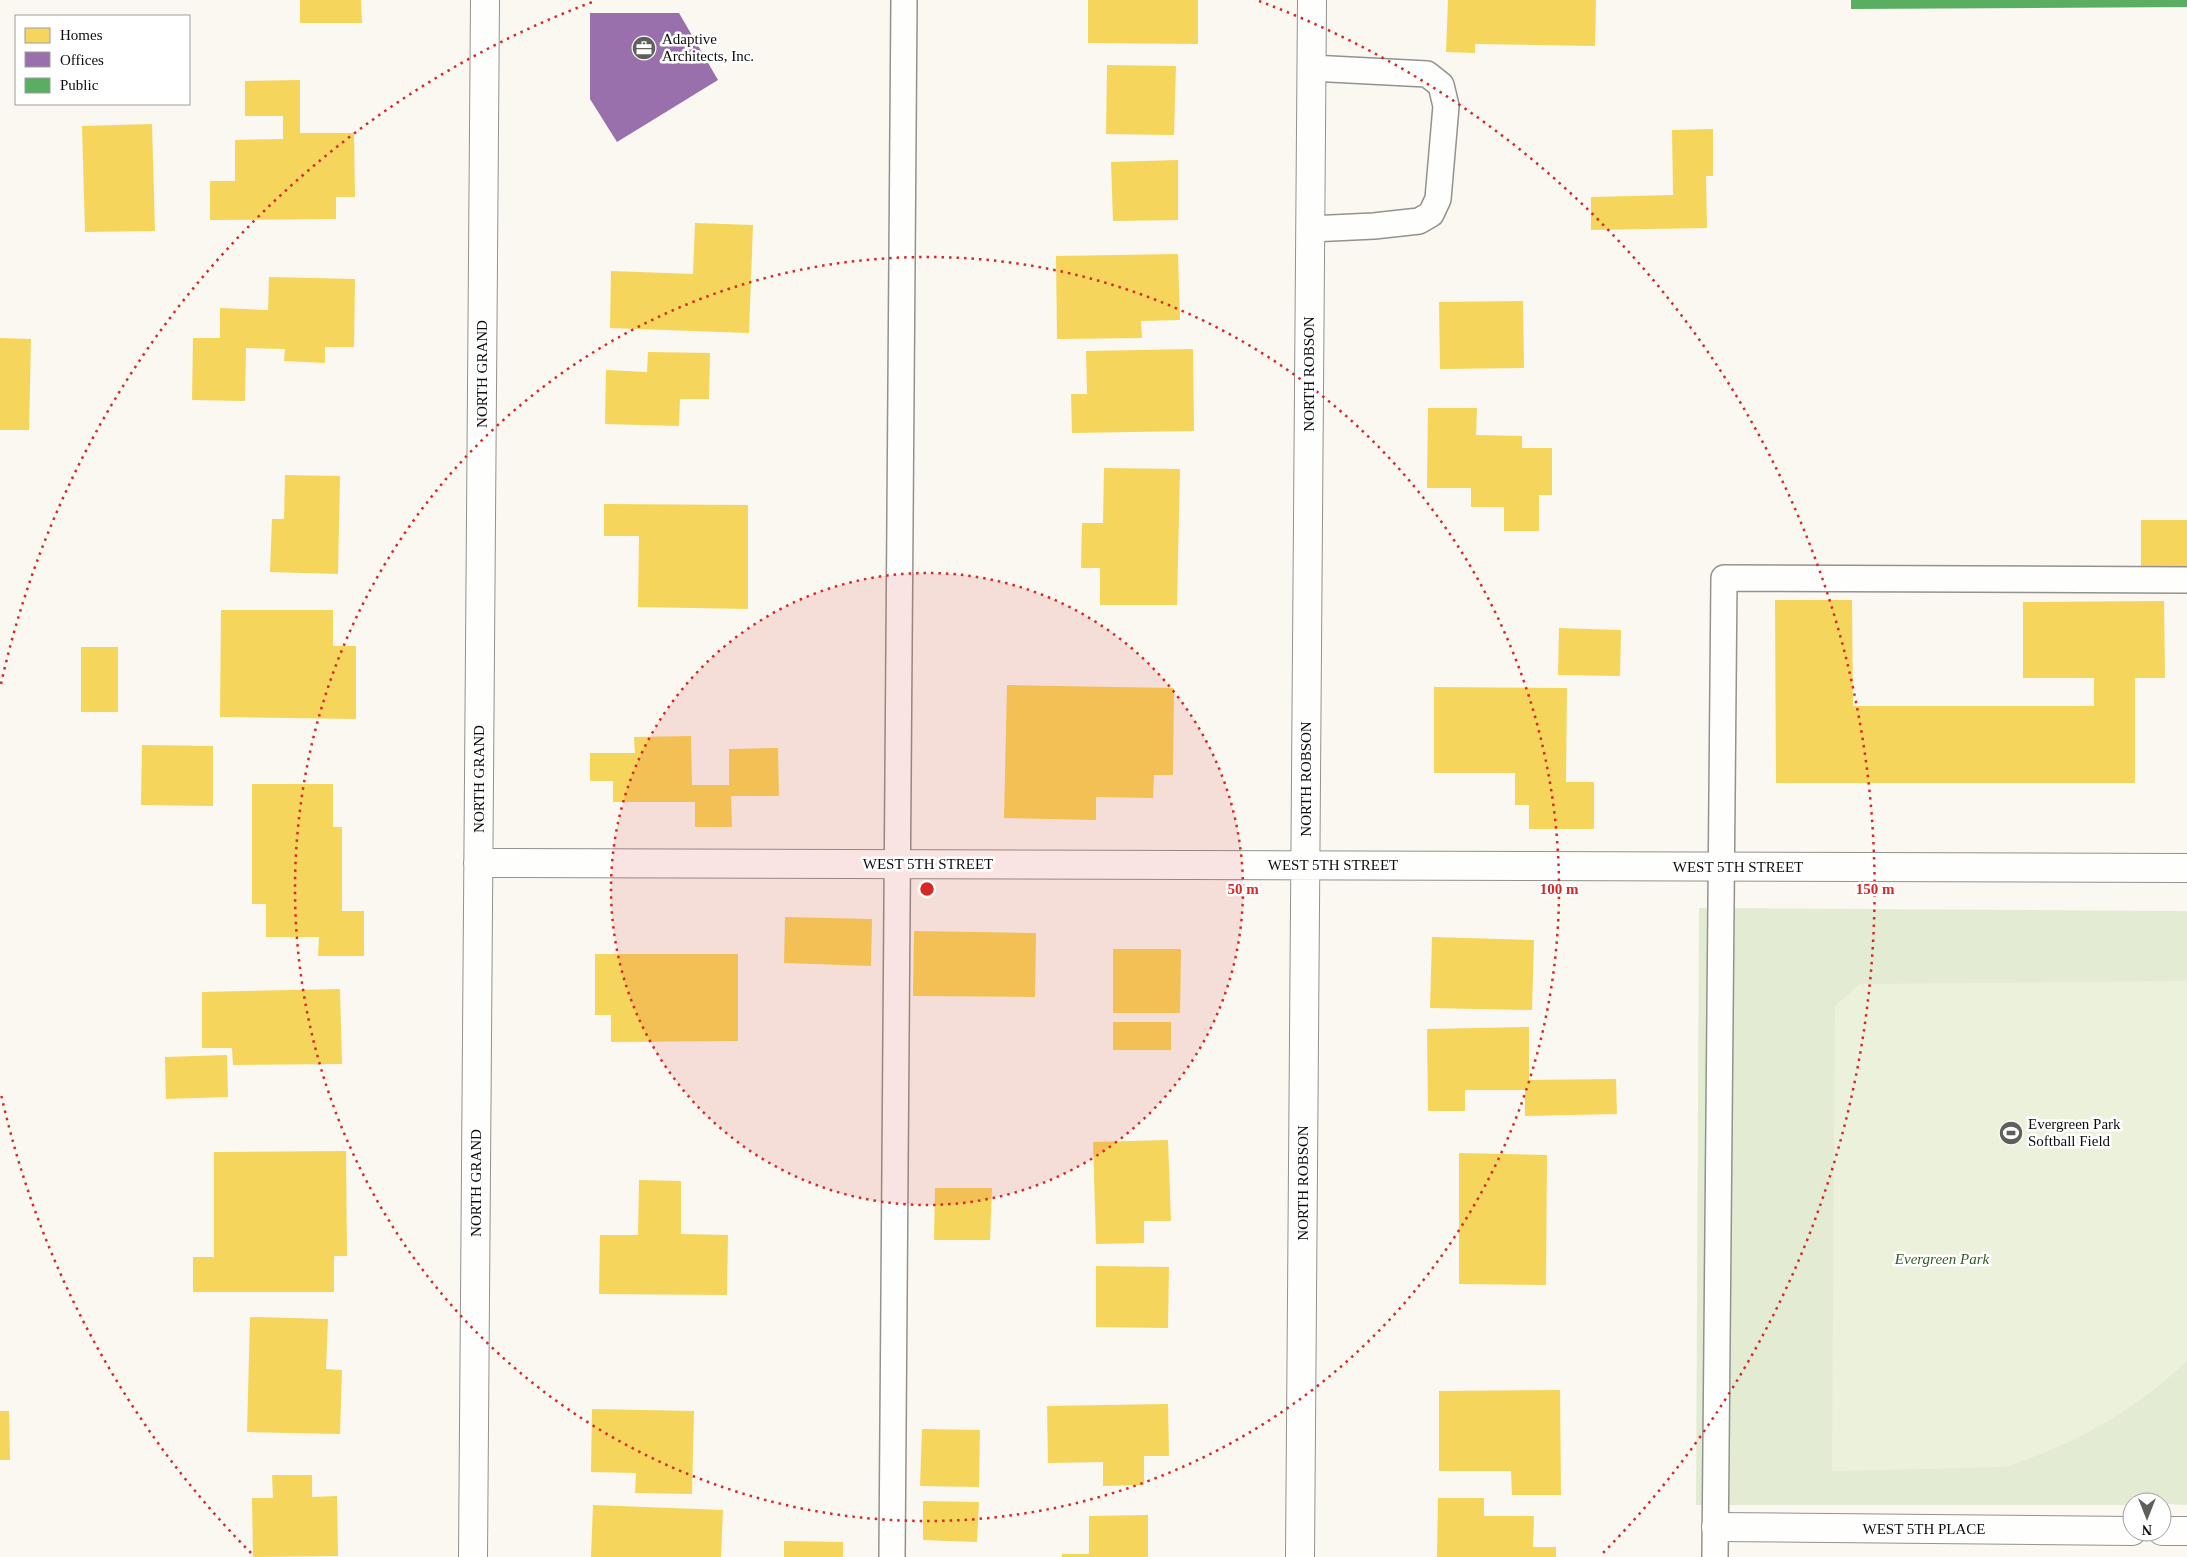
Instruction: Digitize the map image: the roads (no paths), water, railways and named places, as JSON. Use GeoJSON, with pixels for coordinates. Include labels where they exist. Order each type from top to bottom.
{"type":"FeatureCollection","features":[{"type":"Feature","properties":{"kind":"street","name":"NORTH GRAND"},"geometry":{"type":"LineString","coordinates":[[473,1557],[485,0]]}},
{"type":"Feature","properties":{"kind":"street","name":"NORTH ROBSON"},"geometry":{"type":"LineString","coordinates":[[1300,1557],[1312,0]]}},
{"type":"Feature","properties":{"kind":"street","name":"WEST 5TH STREET"},"geometry":{"type":"LineString","coordinates":[[478,862],[2187,868]]}},
{"type":"Feature","properties":{"kind":"street","name":"WEST 5TH PLACE"},"geometry":{"type":"LineString","coordinates":[[1716,1527],[2122,1531]]}},
{"type":"Feature","properties":{"kind":"street"},"geometry":{"type":"LineString","coordinates":[[2172,1531],[2187,1531]]}},
{"type":"Feature","properties":{"kind":"lane"},"geometry":{"type":"LineString","coordinates":[[892,1557],[904,0]]}},
{"type":"Feature","properties":{"kind":"lane"},"geometry":{"type":"LineString","coordinates":[[1310,229],[1374,226],[1420,221],[1431,214],[1438,200],[1446,106],[1441,85],[1427,74],[1311,68]]}},
{"type":"Feature","properties":{"kind":"lane"},"geometry":{"type":"LineString","coordinates":[[1715,1557],[1724,578],[2187,580]]}},
{"type":"Feature","properties":{"kind":"place","name":"Adaptive Architects, Inc."},"geometry":{"type":"Point","coordinates":[644,48]}},
{"type":"Feature","properties":{"kind":"place","name":"Evergreen Park Softball Field"},"geometry":{"type":"Point","coordinates":[2011,1133]}},
{"type":"Feature","properties":{"kind":"park label","name":"Evergreen Park"},"geometry":{"type":"Point","coordinates":[1942,1259]}}]}
